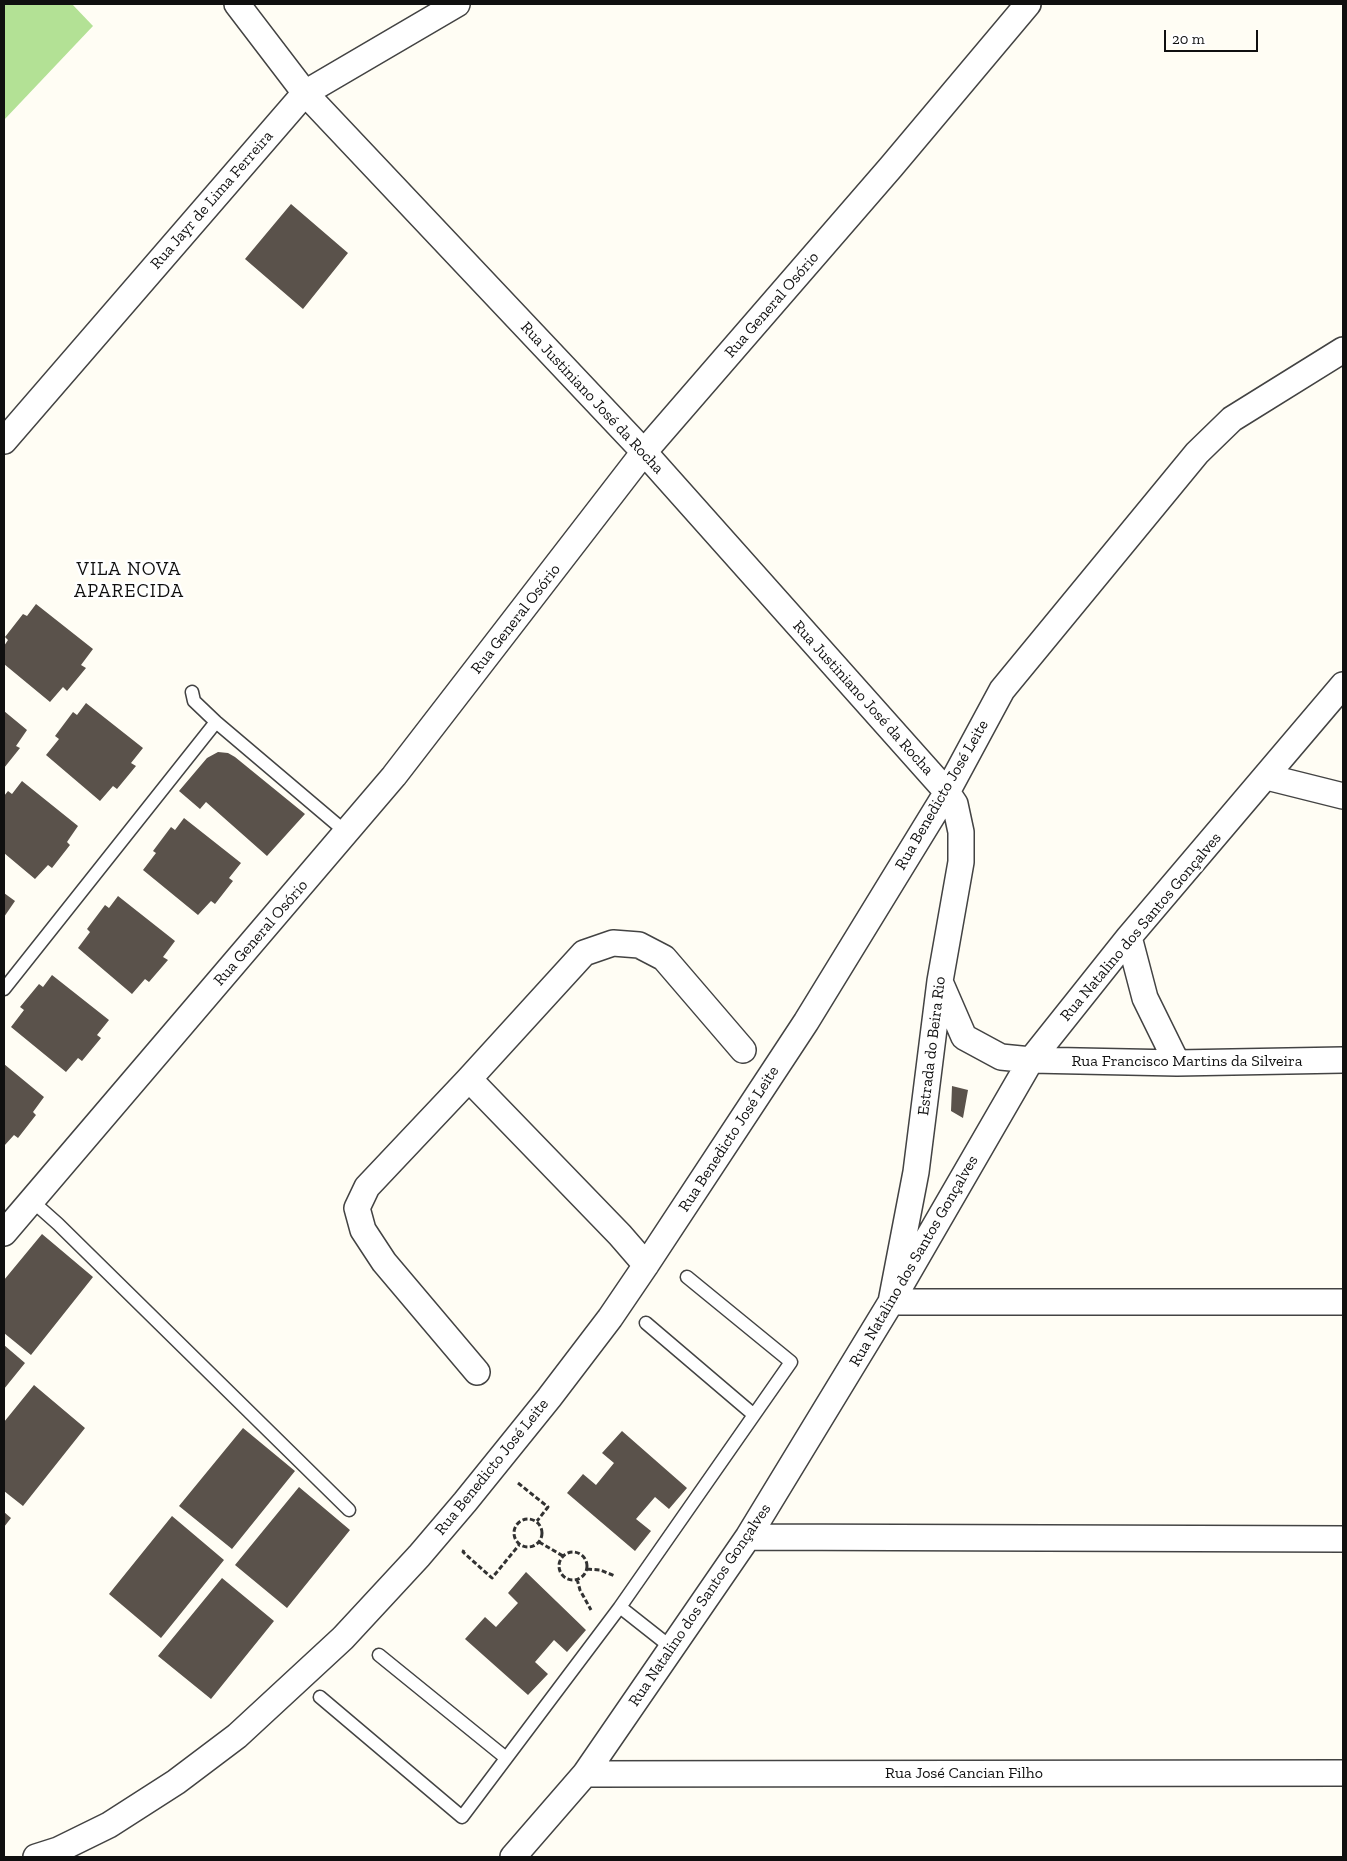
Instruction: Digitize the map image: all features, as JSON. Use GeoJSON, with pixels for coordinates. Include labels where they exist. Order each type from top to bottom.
{"type":"FeatureCollection","features":[{"type":"Feature","properties":{"kind":"street","name":"Rua Justiniano José da Rocha"},"geometry":{"type":"LineString","coordinates":[[237,4],[305,93],[644,452],[947,792]]}},
{"type":"Feature","properties":{"kind":"street","name":"Rua Jayr de Lima Ferreira"},"geometry":{"type":"LineString","coordinates":[[4,441],[305,93],[457,4]]}},
{"type":"Feature","properties":{"kind":"street","name":"Rua General Osório"},"geometry":{"type":"LineString","coordinates":[[4,1233],[394,776],[644,452],[891,167],[1028,4]]}},
{"type":"Feature","properties":{"kind":"street","name":"Rua Benedicto José Leite"},"geometry":{"type":"LineString","coordinates":[[36,1857],[58,1850],[109,1825],[176,1782],[237,1736],[342,1638],[419,1556],[549,1398],[610,1318],[646,1265],[806,1022],[947,792],[1002,690],[1197,453],[1232,419],[1343,350]]}},
{"type":"Feature","properties":{"kind":"street","name":"Rua Natalino dos Santos Gonçalves"},"geometry":{"type":"LineString","coordinates":[[513,1857],[585,1774],[748,1538],[891,1302],[1031,1060],[1129,937],[1267,777],[1343,685]]}},
{"type":"Feature","properties":{"kind":"street"},"geometry":{"type":"LineString","coordinates":[[1267,777],[1343,796]]}},
{"type":"Feature","properties":{"kind":"street","name":"Estrada do Beira Rio"},"geometry":{"type":"LineString","coordinates":[[891,1302],[916,1172],[940,981],[961,862],[959,817],[955,804],[947,792]]}},
{"type":"Feature","properties":{"kind":"street"},"geometry":{"type":"LineString","coordinates":[[1129,937],[1145,998],[1177,1063]]}},
{"type":"Feature","properties":{"kind":"street"},"geometry":{"type":"LineString","coordinates":[[476,1372],[384,1262],[363,1230],[357,1208],[367,1187],[584,953],[613,943],[639,945],[664,958],[743,1050]]}},
{"type":"Feature","properties":{"kind":"street"},"geometry":{"type":"LineString","coordinates":[[931,1060],[964,1036],[940,981]]}},
{"type":"Feature","properties":{"kind":"street","name":"Rua Francisco Martins da Silveira"},"geometry":{"type":"LineString","coordinates":[[964,1036],[1001,1057],[1031,1060],[1177,1063],[1343,1060]]}},
{"type":"Feature","properties":{"kind":"street"},"geometry":{"type":"LineString","coordinates":[[469,1079],[620,1235],[646,1265]]}},
{"type":"Feature","properties":{"kind":"street"},"geometry":{"type":"LineString","coordinates":[[891,1302],[1343,1302]]}},
{"type":"Feature","properties":{"kind":"street"},"geometry":{"type":"LineString","coordinates":[[748,1538],[1343,1539]]}},
{"type":"Feature","properties":{"kind":"street","name":"Rua José Cancian Filho"},"geometry":{"type":"LineString","coordinates":[[585,1774],[1343,1773]]}},
{"type":"Feature","properties":{"kind":"lane"},"geometry":{"type":"LineString","coordinates":[[192,692],[194,701],[216,722],[347,833]]}},
{"type":"Feature","properties":{"kind":"lane"},"geometry":{"type":"LineString","coordinates":[[4,989],[216,722]]}},
{"type":"Feature","properties":{"kind":"lane"},"geometry":{"type":"LineString","coordinates":[[31,1200],[58,1224],[350,1510]]}},
{"type":"Feature","properties":{"kind":"lane"},"geometry":{"type":"LineString","coordinates":[[320,1697],[462,1816],[620,1607],[791,1362],[687,1277]]}},
{"type":"Feature","properties":{"kind":"lane"},"geometry":{"type":"LineString","coordinates":[[646,1323],[754,1415]]}},
{"type":"Feature","properties":{"kind":"lane"},"geometry":{"type":"LineString","coordinates":[[620,1607],[672,1648]]}},
{"type":"Feature","properties":{"kind":"lane"},"geometry":{"type":"LineString","coordinates":[[379,1655],[506,1758]]}},
{"type":"Feature","properties":{"kind":"path"},"geometry":{"type":"LineString","coordinates":[[513,1490],[519,1482],[548,1507],[537,1521]]}},
{"type":"Feature","properties":{"kind":"path"},"geometry":{"type":"LineString","coordinates":[[530,1519],[537,1521],[541,1527],[542,1535],[539,1542],[533,1547],[526,1548],[519,1545],[514,1539],[513,1531],[516,1524],[522,1520],[530,1519]]}},
{"type":"Feature","properties":{"kind":"path"},"geometry":{"type":"LineString","coordinates":[[539,1542],[563,1556]]}},
{"type":"Feature","properties":{"kind":"path"},"geometry":{"type":"LineString","coordinates":[[469,1544],[463,1552],[492,1578],[519,1545]]}},
{"type":"Feature","properties":{"kind":"path"},"geometry":{"type":"LineString","coordinates":[[569,1552],[577,1552],[583,1556],[587,1569],[584,1575],[577,1579],[570,1579],[564,1576],[560,1570],[560,1562],[563,1556],[569,1552]]}},
{"type":"Feature","properties":{"kind":"path"},"geometry":{"type":"LineString","coordinates":[[587,1569],[600,1570],[612,1574],[631,1591]]}},
{"type":"Feature","properties":{"kind":"path"},"geometry":{"type":"LineString","coordinates":[[577,1579],[586,1602],[592,1611],[607,1624]]}},
{"type":"Feature","properties":{"kind":"green space"},"geometry":{"type":"Polygon","coordinates":[[[4,4],[72,4],[93,26],[4,120],[4,4]]]}},
{"type":"Feature","properties":{"kind":"building"},"geometry":{"type":"Polygon","coordinates":[[[291,204],[348,253],[303,309],[245,259],[291,204]]]}},
{"type":"Feature","properties":{"kind":"building"},"geometry":{"type":"Polygon","coordinates":[[[36,604],[93,649],[81,665],[86,668],[67,691],[63,687],[50,702],[4,664],[4,646],[8,640],[5,637],[23,614],[27,616],[36,604]]]}},
{"type":"Feature","properties":{"kind":"building"},"geometry":{"type":"Polygon","coordinates":[[[86,703],[143,748],[131,763],[136,766],[117,789],[113,786],[100,801],[46,755],[59,739],[55,736],[73,712],[77,715],[86,703]]]}},
{"type":"Feature","properties":{"kind":"building"},"geometry":{"type":"Polygon","coordinates":[[[4,711],[27,730],[16,746],[20,748],[4,768],[4,711]]]}},
{"type":"Feature","properties":{"kind":"building"},"geometry":{"type":"Polygon","coordinates":[[[218,752],[228,753],[235,757],[305,814],[267,856],[206,802],[200,809],[179,791],[207,758],[218,752]]]}},
{"type":"Feature","properties":{"kind":"building"},"geometry":{"type":"Polygon","coordinates":[[[22,781],[78,826],[67,842],[70,845],[52,868],[48,865],[35,879],[4,853],[4,796],[8,791],[12,794],[22,781]]]}},
{"type":"Feature","properties":{"kind":"building"},"geometry":{"type":"Polygon","coordinates":[[[184,818],[241,863],[229,878],[233,881],[215,904],[211,901],[198,915],[143,870],[156,853],[153,851],[171,827],[175,830],[184,818]]]}},
{"type":"Feature","properties":{"kind":"building"},"geometry":{"type":"Polygon","coordinates":[[[4,893],[15,901],[4,917],[4,893]]]}},
{"type":"Feature","properties":{"kind":"building"},"geometry":{"type":"Polygon","coordinates":[[[118,896],[175,941],[163,957],[168,960],[149,982],[145,979],[132,994],[78,948],[90,932],[87,929],[105,905],[109,908],[118,896]]]}},
{"type":"Feature","properties":{"kind":"building"},"geometry":{"type":"Polygon","coordinates":[[[52,975],[109,1020],[97,1035],[101,1038],[82,1061],[78,1058],[66,1072],[11,1027],[24,1010],[20,1007],[39,984],[43,987],[52,975]]]}},
{"type":"Feature","properties":{"kind":"building"},"geometry":{"type":"Polygon","coordinates":[[[4,1064],[44,1097],[33,1112],[36,1115],[18,1138],[14,1135],[4,1146],[4,1064]]]}},
{"type":"Feature","properties":{"kind":"building"},"geometry":{"type":"Polygon","coordinates":[[[952,1086],[968,1090],[963,1118],[951,1111],[952,1086]]]}},
{"type":"Feature","properties":{"kind":"building"},"geometry":{"type":"Polygon","coordinates":[[[42,1234],[93,1277],[31,1355],[4,1333],[4,1280],[42,1234]]]}},
{"type":"Feature","properties":{"kind":"building"},"geometry":{"type":"Polygon","coordinates":[[[4,1345],[25,1363],[4,1389],[4,1345]]]}},
{"type":"Feature","properties":{"kind":"building"},"geometry":{"type":"Polygon","coordinates":[[[34,1385],[85,1428],[23,1506],[4,1491],[4,1422],[34,1385]]]}},
{"type":"Feature","properties":{"kind":"building"},"geometry":{"type":"Polygon","coordinates":[[[243,1428],[295,1471],[232,1549],[179,1506],[243,1428]]]}},
{"type":"Feature","properties":{"kind":"building"},"geometry":{"type":"Polygon","coordinates":[[[622,1431],[687,1488],[669,1509],[655,1497],[636,1519],[651,1531],[635,1551],[567,1493],[583,1474],[596,1485],[614,1463],[602,1453],[622,1431]]]}},
{"type":"Feature","properties":{"kind":"building"},"geometry":{"type":"Polygon","coordinates":[[[299,1487],[350,1530],[287,1608],[235,1565],[299,1487]]]}},
{"type":"Feature","properties":{"kind":"building"},"geometry":{"type":"Polygon","coordinates":[[[4,1512],[11,1518],[4,1527],[4,1512]]]}},
{"type":"Feature","properties":{"kind":"building"},"geometry":{"type":"Polygon","coordinates":[[[172,1516],[224,1560],[161,1638],[109,1594],[172,1516]]]}},
{"type":"Feature","properties":{"kind":"building"},"geometry":{"type":"Polygon","coordinates":[[[526,1572],[586,1630],[567,1652],[554,1640],[535,1662],[548,1674],[528,1695],[465,1639],[485,1617],[496,1627],[518,1603],[508,1593],[526,1572]]]}},
{"type":"Feature","properties":{"kind":"building"},"geometry":{"type":"Polygon","coordinates":[[[222,1578],[274,1621],[211,1699],[158,1656],[222,1578]]]}},
{"type":"Feature","properties":{"kind":"district","name":"VILA NOVA APARECIDA"},"geometry":{"type":"Point","coordinates":[129,581]}}]}
